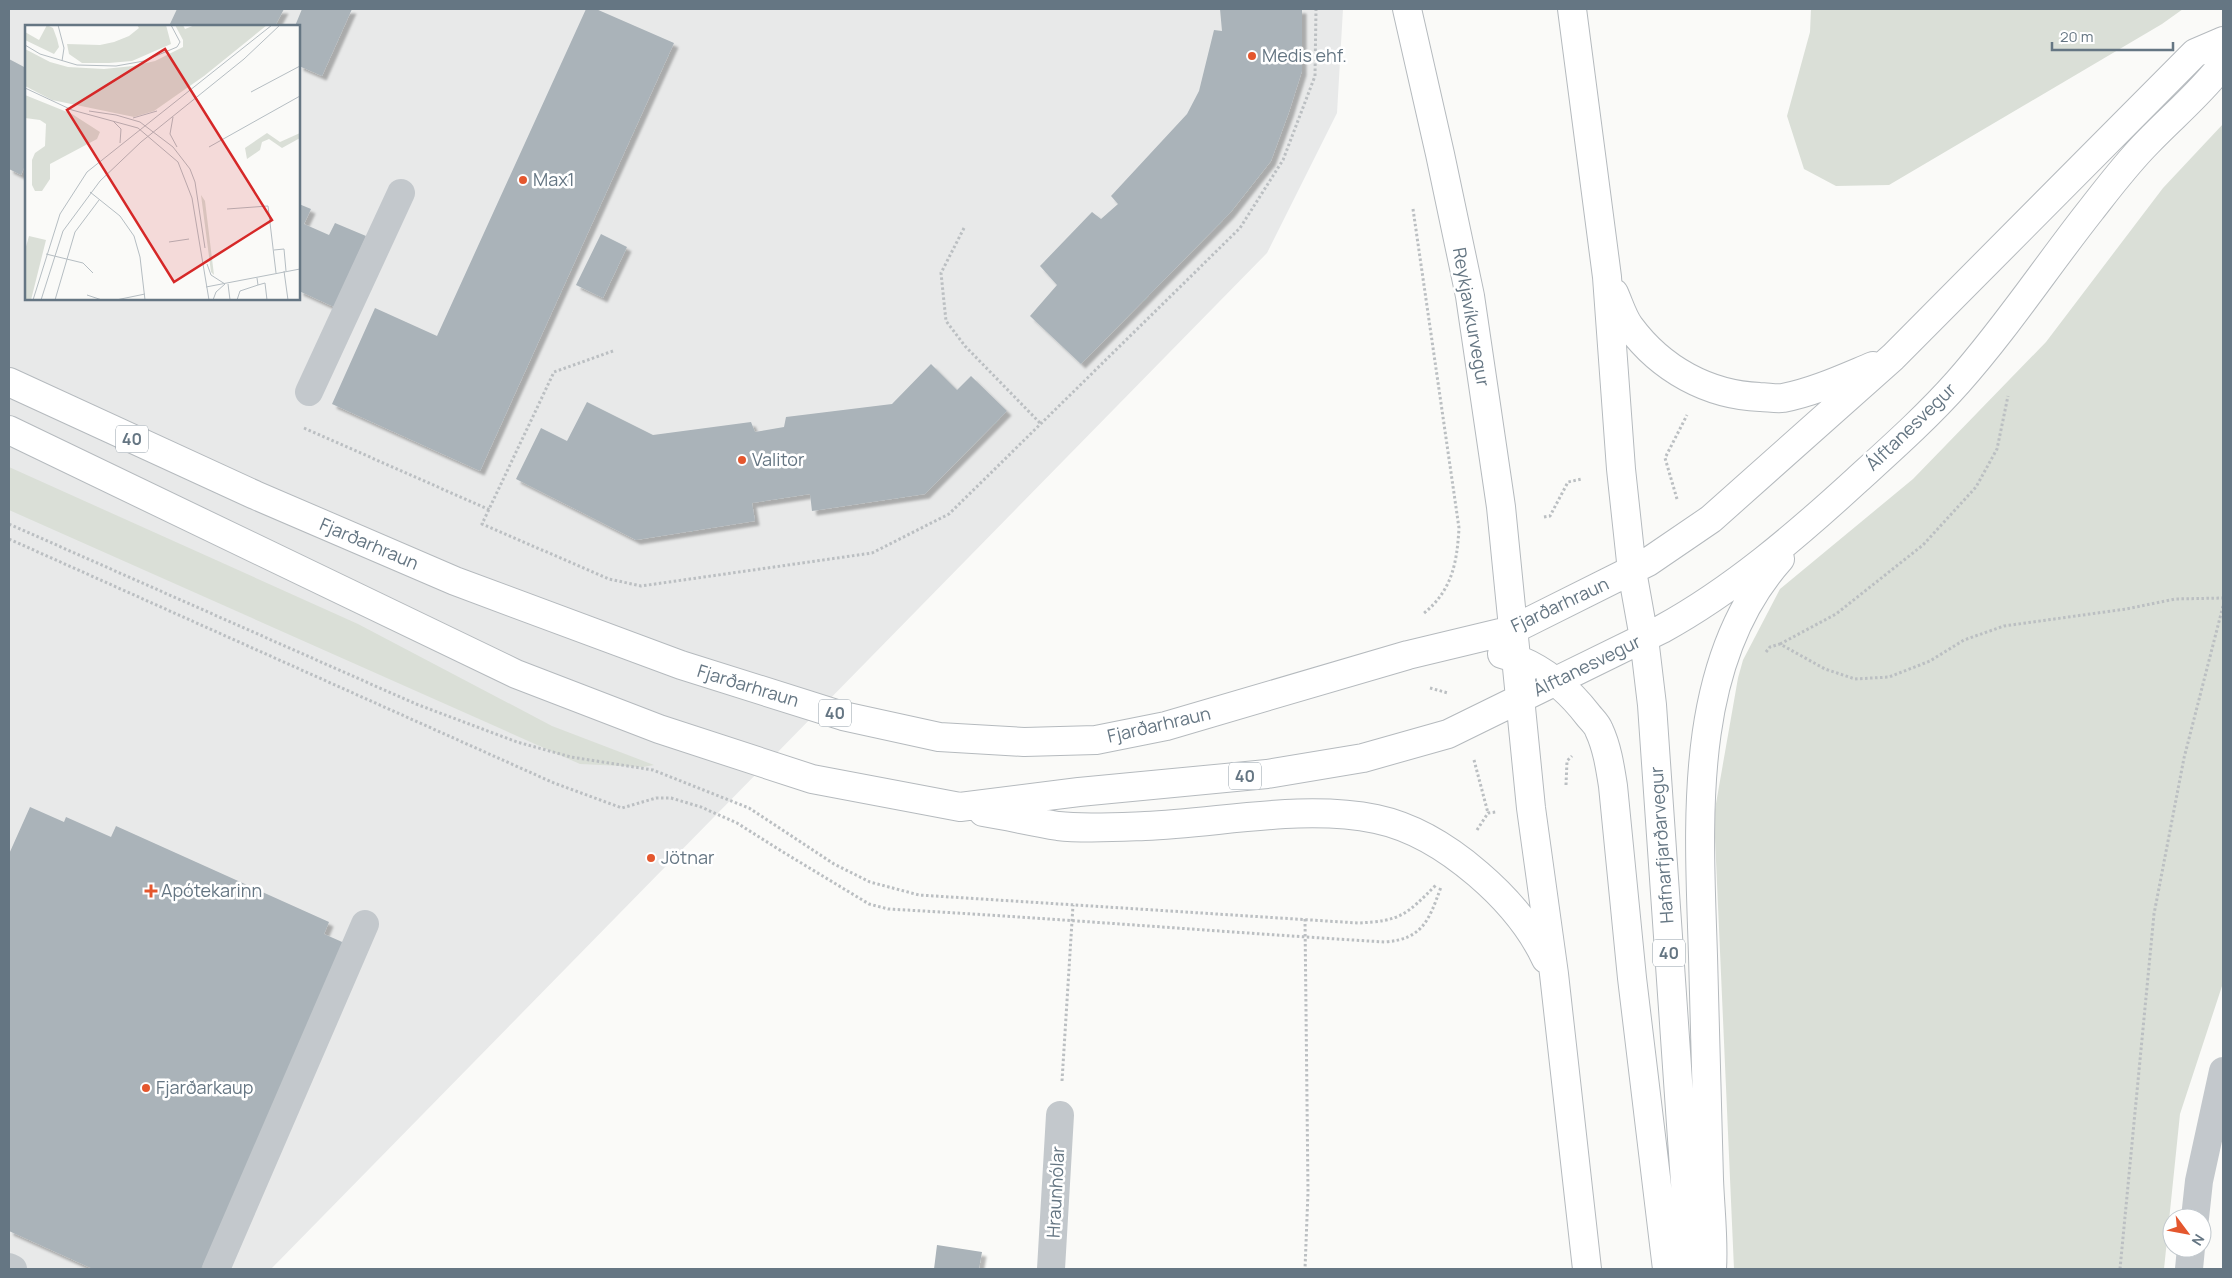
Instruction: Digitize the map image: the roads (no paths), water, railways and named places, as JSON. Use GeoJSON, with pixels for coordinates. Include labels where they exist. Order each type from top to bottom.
{"type":"FeatureCollection","features":[{"type":"Feature","properties":{"kind":"main road","name":"Reykjavíkurvegur"},"geometry":{"type":"LineString","coordinates":[[1407,9],[1470,296],[1501,507],[1512,630]]}},
{"type":"Feature","properties":{"kind":"main road"},"geometry":{"type":"LineString","coordinates":[[1572,9],[1607,276],[1621,469],[1632,571],[1711,518],[1893,357],[2195,53],[2223,41]]}},
{"type":"Feature","properties":{"kind":"main road","name":"Álftanesvegur"},"geometry":{"type":"LineString","coordinates":[[1520,699],[1688,615],[1757,566],[1827,508],[1900,440],[1958,382],[2022,304],[2091,210],[2146,144],[2212,79],[2223,64]]}},
{"type":"Feature","properties":{"kind":"main road"},"geometry":{"type":"LineString","coordinates":[[1607,276],[1629,326],[1654,355],[1683,375],[1702,385],[1738,396],[1781,398],[1823,386],[1893,357]]}},
{"type":"Feature","properties":{"kind":"main road","name":"Fjarðarhraun"},"geometry":{"type":"LineString","coordinates":[[9,382],[255,495],[455,581],[681,665],[843,716],[939,737],[1024,742],[1096,740],[1166,726],[1439,647],[1512,630],[1632,571]]}},
{"type":"Feature","properties":{"kind":"main road","name":"40"},"geometry":{"type":"LineString","coordinates":[[9,430],[516,674],[659,729],[812,778],[960,807],[1088,791],[1268,774],[1363,758],[1448,734],[1520,699]]}},
{"type":"Feature","properties":{"kind":"main road"},"geometry":{"type":"LineString","coordinates":[[1712,1269],[1699,825],[1705,744],[1720,666],[1730,638],[1764,576],[1827,508]]}},
{"type":"Feature","properties":{"kind":"main road","name":"Hafnarfjarðarvegur"},"geometry":{"type":"LineString","coordinates":[[1632,571],[1644,638],[1652,705],[1691,1269]]}},
{"type":"Feature","properties":{"kind":"main road"},"geometry":{"type":"LineString","coordinates":[[1512,630],[1530,808],[1554,974],[1587,1269]]}},
{"type":"Feature","properties":{"kind":"main road"},"geometry":{"type":"LineString","coordinates":[[1439,647],[1494,651],[1516,657],[1535,666],[1557,681],[1578,702],[1599,729],[1608,759],[1613,786],[1632,978],[1667,1269]]}},
{"type":"Feature","properties":{"kind":"main road"},"geometry":{"type":"LineString","coordinates":[[960,807],[1060,826],[1146,826],[1302,814],[1342,814],[1376,819],[1406,828],[1447,849],[1488,882],[1515,910],[1536,938],[1554,974]]}},
{"type":"Feature","properties":{"kind":"street"},"geometry":{"type":"LineString","coordinates":[[309,392],[402,193]]}},
{"type":"Feature","properties":{"kind":"street"},"geometry":{"type":"LineString","coordinates":[[216,1269],[365,924]]}},
{"type":"Feature","properties":{"kind":"street"},"geometry":{"type":"LineString","coordinates":[[2196,1208],[2199,1181],[2223,1071]]}},
{"type":"Feature","properties":{"kind":"street","name":"Hraunhólar"},"geometry":{"type":"LineString","coordinates":[[1052,1269],[1060,1115]]}},
{"type":"Feature","properties":{"kind":"street"},"geometry":{"type":"LineString","coordinates":[[9,1267],[13,1269]]}},
{"type":"Feature","properties":{"kind":"place","name":"Medis ehf."},"geometry":{"type":"Point","coordinates":[1252,56]}},
{"type":"Feature","properties":{"kind":"place","name":"Max1"},"geometry":{"type":"Point","coordinates":[523,180]}},
{"type":"Feature","properties":{"kind":"place","name":"Valitor"},"geometry":{"type":"Point","coordinates":[742,460]}},
{"type":"Feature","properties":{"kind":"place","name":"Jötnar"},"geometry":{"type":"Point","coordinates":[651,858]}},
{"type":"Feature","properties":{"kind":"place","name":"Apótekarinn"},"geometry":{"type":"Point","coordinates":[151,891]}},
{"type":"Feature","properties":{"kind":"place","name":"Fjarðarkaup"},"geometry":{"type":"Point","coordinates":[146,1088]}}]}
